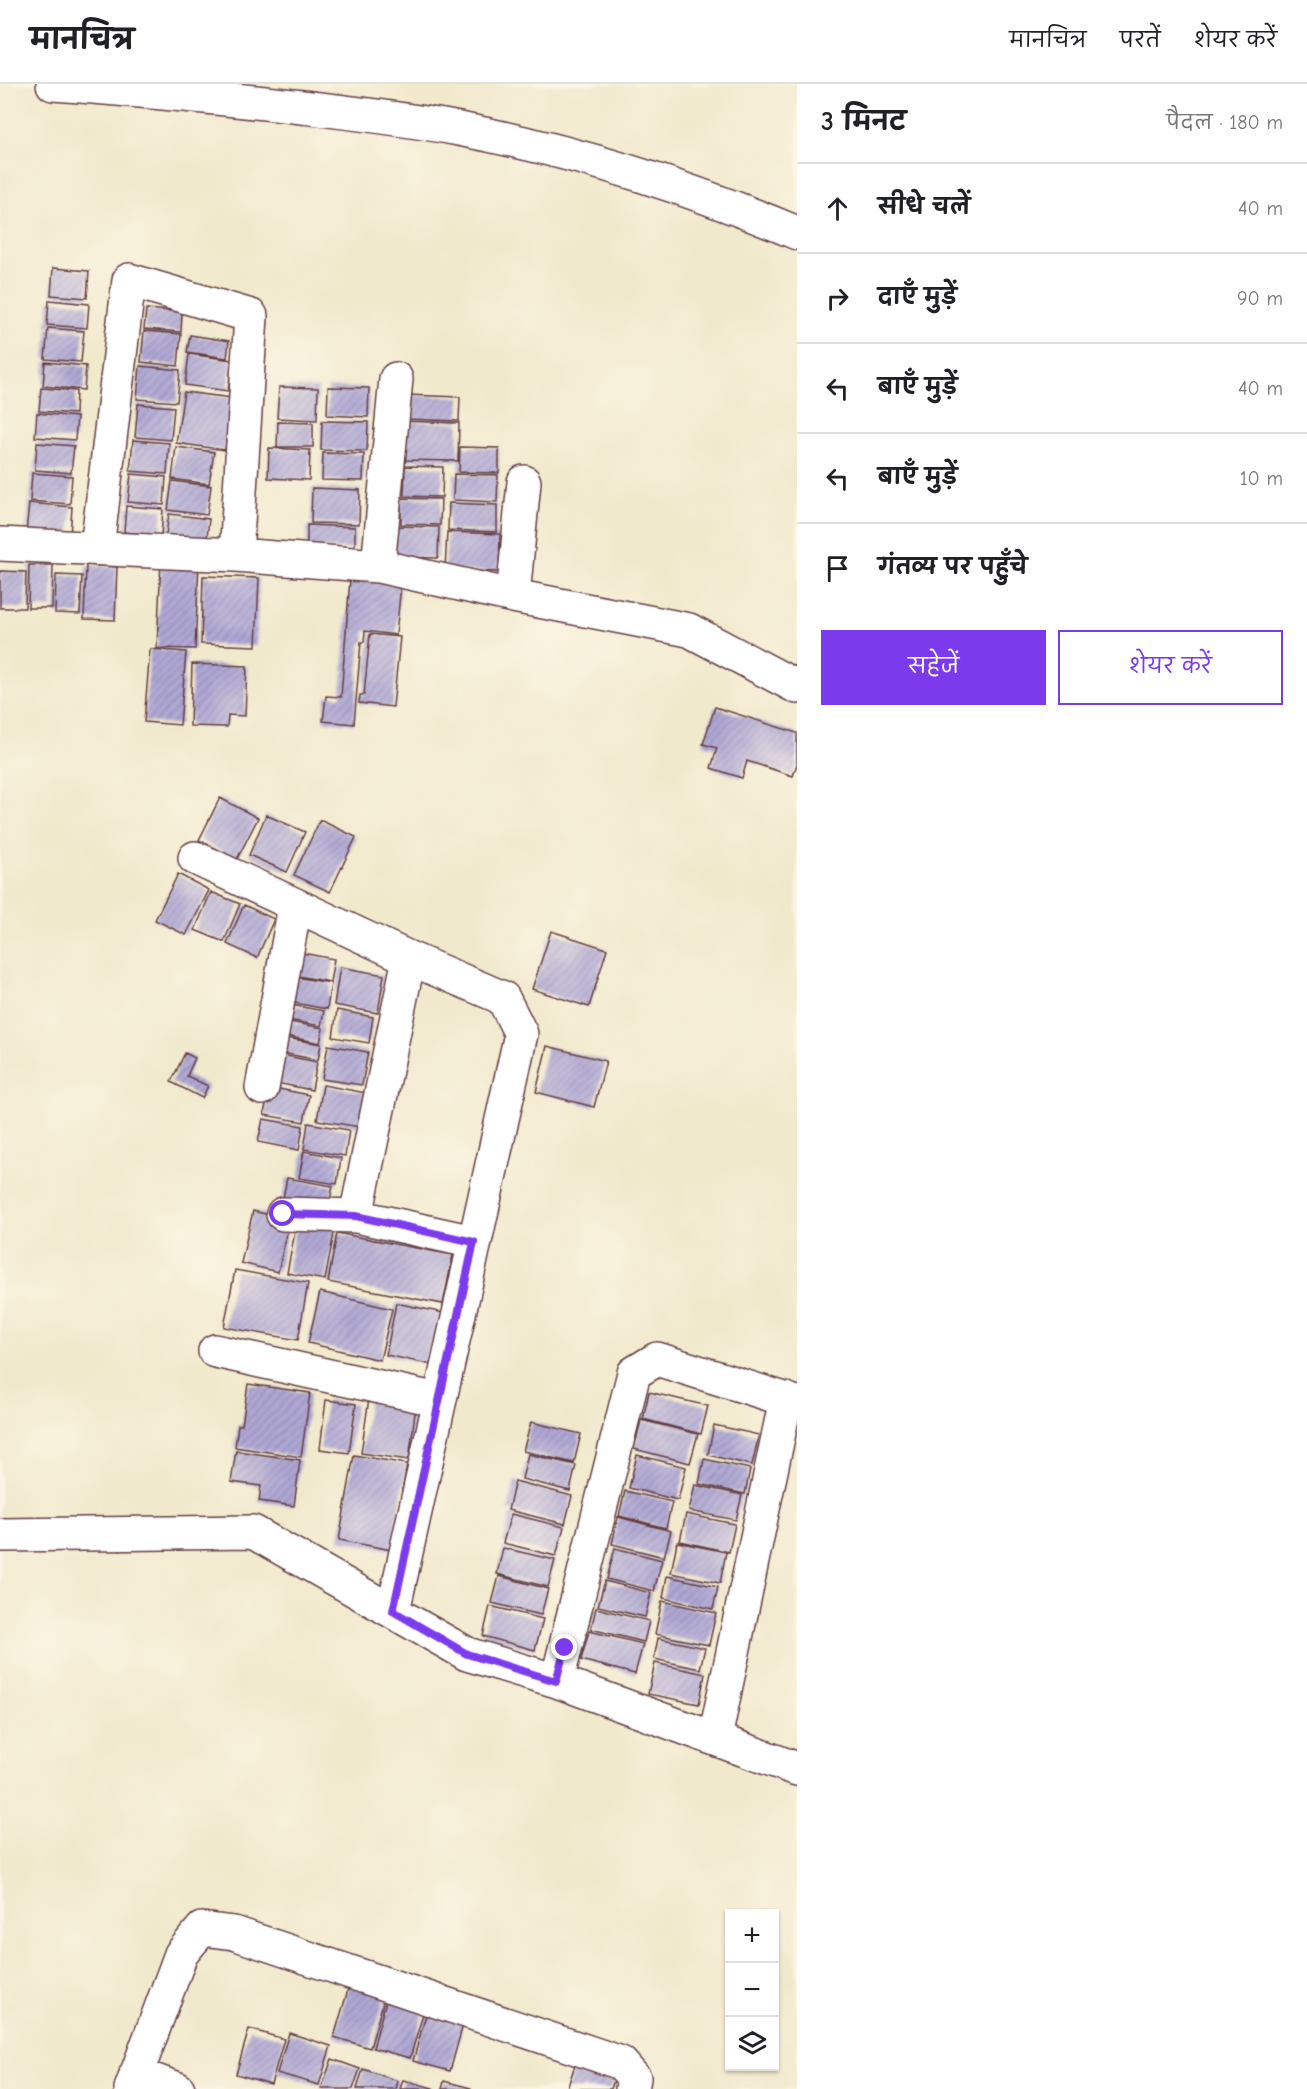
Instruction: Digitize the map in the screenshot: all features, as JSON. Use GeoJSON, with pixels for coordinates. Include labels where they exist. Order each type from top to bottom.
{"type":"FeatureCollection","features":[{"type":"Feature","properties":{"kind":"street"},"geometry":{"type":"LineString","coordinates":[[53,84],[210,97],[459,129],[608,164],[742,210],[797,233]]}},
{"type":"Feature","properties":{"kind":"street"},"geometry":{"type":"LineString","coordinates":[[97,548],[129,280],[251,316],[236,555]]}},
{"type":"Feature","properties":{"kind":"street"},"geometry":{"type":"LineString","coordinates":[[378,566],[396,379]]}},
{"type":"Feature","properties":{"kind":"street"},"geometry":{"type":"LineString","coordinates":[[513,596],[524,482]]}},
{"type":"Feature","properties":{"kind":"street"},"geometry":{"type":"LineString","coordinates":[[0,544],[236,555],[378,566],[513,596],[690,630],[797,687]]}},
{"type":"Feature","properties":{"kind":"street"},"geometry":{"type":"LineString","coordinates":[[195,858],[409,958],[503,998],[521,1034],[393,1611]]}},
{"type":"Feature","properties":{"kind":"street"},"geometry":{"type":"LineString","coordinates":[[262,1088],[295,906]]}},
{"type":"Feature","properties":{"kind":"street"},"geometry":{"type":"LineString","coordinates":[[356,1216],[409,958]]}},
{"type":"Feature","properties":{"kind":"street"},"geometry":{"type":"LineString","coordinates":[[283,1214],[356,1216],[474,1242]]}},
{"type":"Feature","properties":{"kind":"street"},"geometry":{"type":"LineString","coordinates":[[215,1351],[439,1400]]}},
{"type":"Feature","properties":{"kind":"street"},"geometry":{"type":"LineString","coordinates":[[556,1681],[634,1373],[657,1359],[791,1401],[715,1738]]}},
{"type":"Feature","properties":{"kind":"street"},"geometry":{"type":"LineString","coordinates":[[0,1535],[253,1532],[467,1654],[556,1681],[797,1769]]}},
{"type":"Feature","properties":{"kind":"street"},"geometry":{"type":"LineString","coordinates":[[178,2089],[134,2082],[182,1954],[202,1929],[234,1933],[621,2063],[634,2078],[632,2089]]}},
{"type":"Feature","properties":{"kind":"building"},"geometry":{"type":"Polygon","coordinates":[[[53,268],[89,271],[87,298],[51,295],[53,268]]]}},
{"type":"Feature","properties":{"kind":"building"},"geometry":{"type":"Polygon","coordinates":[[[49,300],[89,304],[87,328],[47,325],[49,300]]]}},
{"type":"Feature","properties":{"kind":"building"},"geometry":{"type":"Polygon","coordinates":[[[146,309],[182,312],[181,332],[144,329],[146,309]]]}},
{"type":"Feature","properties":{"kind":"building"},"geometry":{"type":"Polygon","coordinates":[[[48,328],[84,331],[81,362],[45,359],[48,328]]]}},
{"type":"Feature","properties":{"kind":"building"},"geometry":{"type":"Polygon","coordinates":[[[144,331],[181,334],[178,366],[141,362],[144,331]]]}},
{"type":"Feature","properties":{"kind":"building"},"geometry":{"type":"Polygon","coordinates":[[[190,335],[229,341],[227,358],[187,352],[190,335]]]}},
{"type":"Feature","properties":{"kind":"building"},"geometry":{"type":"Polygon","coordinates":[[[189,354],[232,360],[228,391],[185,385],[189,354]]]}},
{"type":"Feature","properties":{"kind":"building"},"geometry":{"type":"Polygon","coordinates":[[[45,362],[86,366],[84,390],[43,386],[45,362]]]}},
{"type":"Feature","properties":{"kind":"building"},"geometry":{"type":"Polygon","coordinates":[[[140,366],[180,370],[177,402],[137,399],[140,366]]]}},
{"type":"Feature","properties":{"kind":"building"},"geometry":{"type":"Polygon","coordinates":[[[279,387],[318,388],[317,420],[277,418],[279,387]]]}},
{"type":"Feature","properties":{"kind":"building"},"geometry":{"type":"Polygon","coordinates":[[[328,387],[369,388],[368,417],[327,415],[328,387]]]}},
{"type":"Feature","properties":{"kind":"building"},"geometry":{"type":"Polygon","coordinates":[[[41,388],[76,391],[75,414],[39,411],[41,388]]]}},
{"type":"Feature","properties":{"kind":"building"},"geometry":{"type":"Polygon","coordinates":[[[184,392],[232,398],[225,450],[176,443],[184,392]]]}},
{"type":"Feature","properties":{"kind":"building"},"geometry":{"type":"Polygon","coordinates":[[[406,395],[460,397],[459,421],[406,419],[406,395]]]}},
{"type":"Feature","properties":{"kind":"building"},"geometry":{"type":"Polygon","coordinates":[[[138,404],[174,407],[171,440],[135,437],[138,404]]]}},
{"type":"Feature","properties":{"kind":"building"},"geometry":{"type":"Polygon","coordinates":[[[37,413],[77,417],[75,440],[35,437],[37,413]]]}},
{"type":"Feature","properties":{"kind":"building"},"geometry":{"type":"Polygon","coordinates":[[[322,421],[368,422],[367,451],[321,450],[322,421]]]}},
{"type":"Feature","properties":{"kind":"building"},"geometry":{"type":"Polygon","coordinates":[[[401,421],[459,423],[458,461],[401,460],[401,421]]]}},
{"type":"Feature","properties":{"kind":"building"},"geometry":{"type":"Polygon","coordinates":[[[278,422],[313,423],[313,447],[277,447],[278,422]]]}},
{"type":"Feature","properties":{"kind":"building"},"geometry":{"type":"Polygon","coordinates":[[[133,440],[169,443],[167,474],[130,471],[133,440]]]}},
{"type":"Feature","properties":{"kind":"building"},"geometry":{"type":"Polygon","coordinates":[[[37,443],[74,446],[71,473],[35,470],[37,443]]]}},
{"type":"Feature","properties":{"kind":"building"},"geometry":{"type":"Polygon","coordinates":[[[176,447],[214,452],[209,484],[172,479],[176,447]]]}},
{"type":"Feature","properties":{"kind":"building"},"geometry":{"type":"Polygon","coordinates":[[[460,447],[499,448],[499,473],[459,472],[460,447]]]}},
{"type":"Feature","properties":{"kind":"building"},"geometry":{"type":"Polygon","coordinates":[[[269,448],[310,450],[309,480],[268,478],[269,448]]]}},
{"type":"Feature","properties":{"kind":"building"},"geometry":{"type":"Polygon","coordinates":[[[323,453],[364,454],[363,481],[322,480],[323,453]]]}},
{"type":"Feature","properties":{"kind":"building"},"geometry":{"type":"Polygon","coordinates":[[[405,466],[443,467],[442,497],[404,496],[405,466]]]}},
{"type":"Feature","properties":{"kind":"building"},"geometry":{"type":"Polygon","coordinates":[[[32,473],[72,476],[70,504],[30,501],[32,473]]]}},
{"type":"Feature","properties":{"kind":"building"},"geometry":{"type":"Polygon","coordinates":[[[131,474],[166,477],[164,505],[128,502],[131,474]]]}},
{"type":"Feature","properties":{"kind":"building"},"geometry":{"type":"Polygon","coordinates":[[[454,474],[498,475],[497,502],[453,500],[454,474]]]}},
{"type":"Feature","properties":{"kind":"building"},"geometry":{"type":"Polygon","coordinates":[[[172,481],[211,486],[207,515],[168,510],[172,481]]]}},
{"type":"Feature","properties":{"kind":"building"},"geometry":{"type":"Polygon","coordinates":[[[312,488],[360,490],[359,524],[311,523],[312,488]]]}},
{"type":"Feature","properties":{"kind":"building"},"geometry":{"type":"Polygon","coordinates":[[[401,498],[441,499],[440,525],[401,524],[401,498]]]}},
{"type":"Feature","properties":{"kind":"building"},"geometry":{"type":"Polygon","coordinates":[[[29,503],[72,507],[70,537],[26,533],[29,503]]]}},
{"type":"Feature","properties":{"kind":"building"},"geometry":{"type":"Polygon","coordinates":[[[449,503],[497,505],[497,532],[448,530],[449,503]]]}},
{"type":"Feature","properties":{"kind":"building"},"geometry":{"type":"Polygon","coordinates":[[[126,506],[163,509],[161,536],[124,532],[126,506]]]}},
{"type":"Feature","properties":{"kind":"building"},"geometry":{"type":"Polygon","coordinates":[[[169,514],[209,519],[206,547],[165,541],[169,514]]]}},
{"type":"Feature","properties":{"kind":"building"},"geometry":{"type":"Polygon","coordinates":[[[307,525],[355,527],[355,549],[307,548],[307,525]]]}},
{"type":"Feature","properties":{"kind":"building"},"geometry":{"type":"Polygon","coordinates":[[[392,526],[439,527],[438,558],[391,557],[392,526]]]}},
{"type":"Feature","properties":{"kind":"building"},"geometry":{"type":"Polygon","coordinates":[[[447,532],[500,534],[499,572],[445,570],[447,532]]]}},
{"type":"Feature","properties":{"kind":"building"},"geometry":{"type":"Polygon","coordinates":[[[161,560],[199,562],[195,649],[157,648],[161,560]]]}},
{"type":"Feature","properties":{"kind":"building"},"geometry":{"type":"Polygon","coordinates":[[[29,565],[53,565],[52,608],[28,608],[29,565]]]}},
{"type":"Feature","properties":{"kind":"building"},"geometry":{"type":"Polygon","coordinates":[[[86,565],[117,567],[115,620],[84,619],[86,565]]]}},
{"type":"Feature","properties":{"kind":"building"},"geometry":{"type":"Polygon","coordinates":[[[0,571],[26,572],[25,608],[0,608],[0,571]]]}},
{"type":"Feature","properties":{"kind":"building"},"geometry":{"type":"Polygon","coordinates":[[[56,575],[82,576],[80,614],[55,613],[56,575]]]}},
{"type":"Feature","properties":{"kind":"building"},"geometry":{"type":"Polygon","coordinates":[[[203,576],[259,578],[256,646],[201,644],[203,576]]]}},
{"type":"Feature","properties":{"kind":"building"},"geometry":{"type":"Polygon","coordinates":[[[350,579],[401,584],[396,635],[365,631],[364,642],[361,642],[354,724],[323,721],[326,696],[341,697],[350,579]]]}},
{"type":"Feature","properties":{"kind":"building"},"geometry":{"type":"Polygon","coordinates":[[[370,634],[400,637],[393,707],[359,703],[360,695],[364,695],[370,634]]]}},
{"type":"Feature","properties":{"kind":"building"},"geometry":{"type":"Polygon","coordinates":[[[150,649],[186,652],[180,725],[144,722],[150,649]]]}},
{"type":"Feature","properties":{"kind":"building"},"geometry":{"type":"Polygon","coordinates":[[[192,664],[247,666],[245,716],[228,715],[227,727],[190,726],[192,664]]]}},
{"type":"Feature","properties":{"kind":"building"},"geometry":{"type":"Polygon","coordinates":[[[715,707],[797,733],[797,764],[793,776],[747,761],[742,778],[711,768],[717,748],[703,744],[715,707]]]}},
{"type":"Feature","properties":{"kind":"building"},"geometry":{"type":"Polygon","coordinates":[[[220,798],[258,818],[237,859],[199,840],[220,798]]]}},
{"type":"Feature","properties":{"kind":"building"},"geometry":{"type":"Polygon","coordinates":[[[266,815],[305,832],[287,872],[249,855],[266,815]]]}},
{"type":"Feature","properties":{"kind":"building"},"geometry":{"type":"Polygon","coordinates":[[[320,820],[356,837],[330,892],[294,875],[320,820]]]}},
{"type":"Feature","properties":{"kind":"building"},"geometry":{"type":"Polygon","coordinates":[[[178,874],[209,890],[186,935],[155,920],[178,874]]]}},
{"type":"Feature","properties":{"kind":"building"},"geometry":{"type":"Polygon","coordinates":[[[211,892],[240,904],[224,942],[195,930],[211,892]]]}},
{"type":"Feature","properties":{"kind":"building"},"geometry":{"type":"Polygon","coordinates":[[[244,905],[274,919],[257,958],[227,944],[244,905]]]}},
{"type":"Feature","properties":{"kind":"building"},"geometry":{"type":"Polygon","coordinates":[[[551,931],[607,949],[589,1007],[532,989],[551,931]]]}},
{"type":"Feature","properties":{"kind":"building"},"geometry":{"type":"Polygon","coordinates":[[[292,951],[334,959],[330,982],[288,974],[292,951]]]}},
{"type":"Feature","properties":{"kind":"building"},"geometry":{"type":"Polygon","coordinates":[[[340,967],[384,975],[378,1013],[334,1005],[340,967]]]}},
{"type":"Feature","properties":{"kind":"building"},"geometry":{"type":"Polygon","coordinates":[[[289,976],[331,983],[327,1009],[284,1001],[289,976]]]}},
{"type":"Feature","properties":{"kind":"building"},"geometry":{"type":"Polygon","coordinates":[[[286,1004],[324,1011],[321,1026],[283,1019],[286,1004]]]}},
{"type":"Feature","properties":{"kind":"building"},"geometry":{"type":"Polygon","coordinates":[[[337,1010],[373,1017],[369,1043],[333,1037],[337,1010]]]}},
{"type":"Feature","properties":{"kind":"building"},"geometry":{"type":"Polygon","coordinates":[[[284,1021],[323,1028],[320,1043],[281,1035],[284,1021]]]}},
{"type":"Feature","properties":{"kind":"building"},"geometry":{"type":"Polygon","coordinates":[[[280,1037],[321,1044],[318,1060],[277,1052],[280,1037]]]}},
{"type":"Feature","properties":{"kind":"building"},"geometry":{"type":"Polygon","coordinates":[[[328,1045],[368,1052],[362,1085],[322,1079],[328,1045]]]}},
{"type":"Feature","properties":{"kind":"building"},"geometry":{"type":"Polygon","coordinates":[[[547,1046],[606,1061],[594,1107],[536,1092],[547,1046]]]}},
{"type":"Feature","properties":{"kind":"building"},"geometry":{"type":"Polygon","coordinates":[[[185,1053],[195,1058],[187,1076],[208,1086],[202,1098],[171,1082],[185,1053]]]}},
{"type":"Feature","properties":{"kind":"building"},"geometry":{"type":"Polygon","coordinates":[[[277,1054],[317,1062],[312,1090],[271,1082],[277,1054]]]}},
{"type":"Feature","properties":{"kind":"building"},"geometry":{"type":"Polygon","coordinates":[[[323,1085],[372,1094],[366,1128],[317,1120],[323,1085]]]}},
{"type":"Feature","properties":{"kind":"building"},"geometry":{"type":"Polygon","coordinates":[[[269,1087],[309,1095],[304,1122],[264,1115],[269,1087]]]}},
{"type":"Feature","properties":{"kind":"building"},"geometry":{"type":"Polygon","coordinates":[[[263,1119],[303,1126],[299,1150],[258,1142],[263,1119]]]}},
{"type":"Feature","properties":{"kind":"building"},"geometry":{"type":"Polygon","coordinates":[[[308,1123],[349,1130],[345,1156],[304,1149],[308,1123]]]}},
{"type":"Feature","properties":{"kind":"building"},"geometry":{"type":"Polygon","coordinates":[[[304,1151],[341,1158],[337,1184],[299,1178],[304,1151]]]}},
{"type":"Feature","properties":{"kind":"building"},"geometry":{"type":"Polygon","coordinates":[[[287,1178],[333,1186],[328,1211],[282,1203],[287,1178]]]}},
{"type":"Feature","properties":{"kind":"building"},"geometry":{"type":"Polygon","coordinates":[[[253,1211],[290,1220],[278,1272],[241,1263],[253,1211]]]}},
{"type":"Feature","properties":{"kind":"building"},"geometry":{"type":"Polygon","coordinates":[[[298,1216],[336,1222],[325,1280],[287,1273],[298,1216]]]}},
{"type":"Feature","properties":{"kind":"building"},"geometry":{"type":"Polygon","coordinates":[[[337,1233],[453,1255],[443,1304],[328,1282],[337,1233]]]}},
{"type":"Feature","properties":{"kind":"building"},"geometry":{"type":"Polygon","coordinates":[[[235,1270],[308,1283],[298,1340],[224,1327],[235,1270]]]}},
{"type":"Feature","properties":{"kind":"building"},"geometry":{"type":"Polygon","coordinates":[[[320,1292],[392,1309],[380,1360],[308,1343],[320,1292]]]}},
{"type":"Feature","properties":{"kind":"building"},"geometry":{"type":"Polygon","coordinates":[[[396,1303],[444,1313],[433,1365],[386,1355],[396,1303]]]}},
{"type":"Feature","properties":{"kind":"building"},"geometry":{"type":"Polygon","coordinates":[[[248,1384],[310,1393],[301,1457],[235,1447],[238,1425],[242,1425],[248,1384]]]}},
{"type":"Feature","properties":{"kind":"building"},"geometry":{"type":"Polygon","coordinates":[[[649,1392],[708,1406],[701,1434],[643,1419],[649,1392]]]}},
{"type":"Feature","properties":{"kind":"building"},"geometry":{"type":"Polygon","coordinates":[[[369,1398],[416,1405],[409,1460],[361,1453],[369,1398]]]}},
{"type":"Feature","properties":{"kind":"building"},"geometry":{"type":"Polygon","coordinates":[[[326,1400],[356,1404],[349,1453],[320,1449],[326,1400]]]}},
{"type":"Feature","properties":{"kind":"building"},"geometry":{"type":"Polygon","coordinates":[[[641,1420],[698,1434],[690,1463],[634,1449],[641,1420]]]}},
{"type":"Feature","properties":{"kind":"building"},"geometry":{"type":"Polygon","coordinates":[[[531,1422],[581,1434],[574,1463],[523,1451],[531,1422]]]}},
{"type":"Feature","properties":{"kind":"building"},"geometry":{"type":"Polygon","coordinates":[[[714,1425],[759,1435],[752,1465],[708,1455],[714,1425]]]}},
{"type":"Feature","properties":{"kind":"building"},"geometry":{"type":"Polygon","coordinates":[[[236,1451],[300,1460],[294,1506],[259,1501],[261,1486],[231,1482],[236,1451]]]}},
{"type":"Feature","properties":{"kind":"building"},"geometry":{"type":"Polygon","coordinates":[[[528,1454],[576,1465],[570,1491],[522,1479],[528,1454]]]}},
{"type":"Feature","properties":{"kind":"building"},"geometry":{"type":"Polygon","coordinates":[[[354,1455],[407,1464],[392,1550],[339,1540],[354,1455]]]}},
{"type":"Feature","properties":{"kind":"building"},"geometry":{"type":"Polygon","coordinates":[[[637,1455],[686,1467],[678,1500],[629,1488],[637,1455]]]}},
{"type":"Feature","properties":{"kind":"building"},"geometry":{"type":"Polygon","coordinates":[[[704,1459],[750,1469],[745,1494],[699,1484],[704,1459]]]}},
{"type":"Feature","properties":{"kind":"building"},"geometry":{"type":"Polygon","coordinates":[[[515,1481],[572,1496],[565,1524],[508,1510],[515,1481]]]}},
{"type":"Feature","properties":{"kind":"building"},"geometry":{"type":"Polygon","coordinates":[[[695,1485],[742,1495],[736,1520],[689,1511],[695,1485]]]}},
{"type":"Feature","properties":{"kind":"building"},"geometry":{"type":"Polygon","coordinates":[[[625,1491],[672,1502],[666,1528],[619,1516],[625,1491]]]}},
{"type":"Feature","properties":{"kind":"building"},"geometry":{"type":"Polygon","coordinates":[[[511,1514],[564,1527],[556,1556],[503,1543],[511,1514]]]}},
{"type":"Feature","properties":{"kind":"building"},"geometry":{"type":"Polygon","coordinates":[[[686,1514],[735,1524],[729,1552],[680,1541],[686,1514]]]}},
{"type":"Feature","properties":{"kind":"building"},"geometry":{"type":"Polygon","coordinates":[[[618,1517],[671,1531],[664,1557],[612,1544],[618,1517]]]}},
{"type":"Feature","properties":{"kind":"building"},"geometry":{"type":"Polygon","coordinates":[[[677,1542],[726,1552],[720,1583],[671,1573],[677,1542]]]}},
{"type":"Feature","properties":{"kind":"building"},"geometry":{"type":"Polygon","coordinates":[[[503,1548],[555,1560],[548,1587],[497,1574],[503,1548]]]}},
{"type":"Feature","properties":{"kind":"building"},"geometry":{"type":"Polygon","coordinates":[[[615,1548],[662,1560],[654,1591],[607,1579],[615,1548]]]}},
{"type":"Feature","properties":{"kind":"building"},"geometry":{"type":"Polygon","coordinates":[[[499,1576],[548,1589],[541,1615],[492,1603],[499,1576]]]}},
{"type":"Feature","properties":{"kind":"building"},"geometry":{"type":"Polygon","coordinates":[[[667,1576],[718,1587],[713,1609],[663,1598],[667,1576]]]}},
{"type":"Feature","properties":{"kind":"building"},"geometry":{"type":"Polygon","coordinates":[[[605,1581],[651,1593],[645,1617],[598,1606],[605,1581]]]}},
{"type":"Feature","properties":{"kind":"building"},"geometry":{"type":"Polygon","coordinates":[[[662,1601],[716,1613],[709,1645],[655,1634],[662,1601]]]}},
{"type":"Feature","properties":{"kind":"building"},"geometry":{"type":"Polygon","coordinates":[[[490,1606],[543,1619],[535,1650],[483,1636],[490,1606]]]}},
{"type":"Feature","properties":{"kind":"building"},"geometry":{"type":"Polygon","coordinates":[[[596,1608],[649,1621],[644,1642],[591,1629],[596,1608]]]}},
{"type":"Feature","properties":{"kind":"building"},"geometry":{"type":"Polygon","coordinates":[[[589,1631],[643,1644],[635,1674],[581,1660],[589,1631]]]}},
{"type":"Feature","properties":{"kind":"building"},"geometry":{"type":"Polygon","coordinates":[[[658,1638],[705,1648],[700,1669],[654,1659],[658,1638]]]}},
{"type":"Feature","properties":{"kind":"building"},"geometry":{"type":"Polygon","coordinates":[[[655,1663],[705,1674],[699,1704],[648,1694],[655,1663]]]}},
{"type":"Feature","properties":{"kind":"building"},"geometry":{"type":"Polygon","coordinates":[[[350,1983],[386,1992],[370,2048],[334,2037],[350,1983]]]}},
{"type":"Feature","properties":{"kind":"building"},"geometry":{"type":"Polygon","coordinates":[[[388,1993],[426,2004],[410,2058],[373,2048],[388,1993]]]}},
{"type":"Feature","properties":{"kind":"building"},"geometry":{"type":"Polygon","coordinates":[[[429,2004],[466,2014],[450,2071],[413,2061],[429,2004]]]}},
{"type":"Feature","properties":{"kind":"building"},"geometry":{"type":"Polygon","coordinates":[[[249,2029],[284,2039],[271,2084],[236,2074],[249,2029]]]}},
{"type":"Feature","properties":{"kind":"building"},"geometry":{"type":"Polygon","coordinates":[[[289,2033],[331,2046],[319,2085],[277,2073],[289,2033]]]}},
{"type":"Feature","properties":{"kind":"building"},"geometry":{"type":"Polygon","coordinates":[[[332,2059],[360,2069],[353,2089],[321,2089],[332,2059]]]}},
{"type":"Feature","properties":{"kind":"building"},"geometry":{"type":"Polygon","coordinates":[[[575,2065],[615,2077],[611,2089],[567,2089],[575,2065]]]}},
{"type":"Feature","properties":{"kind":"building"},"geometry":{"type":"Polygon","coordinates":[[[363,2069],[398,2081],[396,2089],[357,2089],[363,2069]]]}},
{"type":"Feature","properties":{"kind":"building"},"geometry":{"type":"Polygon","coordinates":[[[403,2080],[433,2088],[433,2089],[400,2089],[403,2080]]]}},
{"type":"Feature","properties":{"kind":"building"},"geometry":{"type":"Polygon","coordinates":[[[444,2081],[471,2088],[471,2089],[442,2089],[444,2081]]]}},
{"type":"Feature","properties":{"kind":"route"},"geometry":{"type":"LineString","coordinates":[[283,1214],[356,1216],[474,1242],[393,1611],[467,1654],[556,1681],[565,1648]]}}]}
